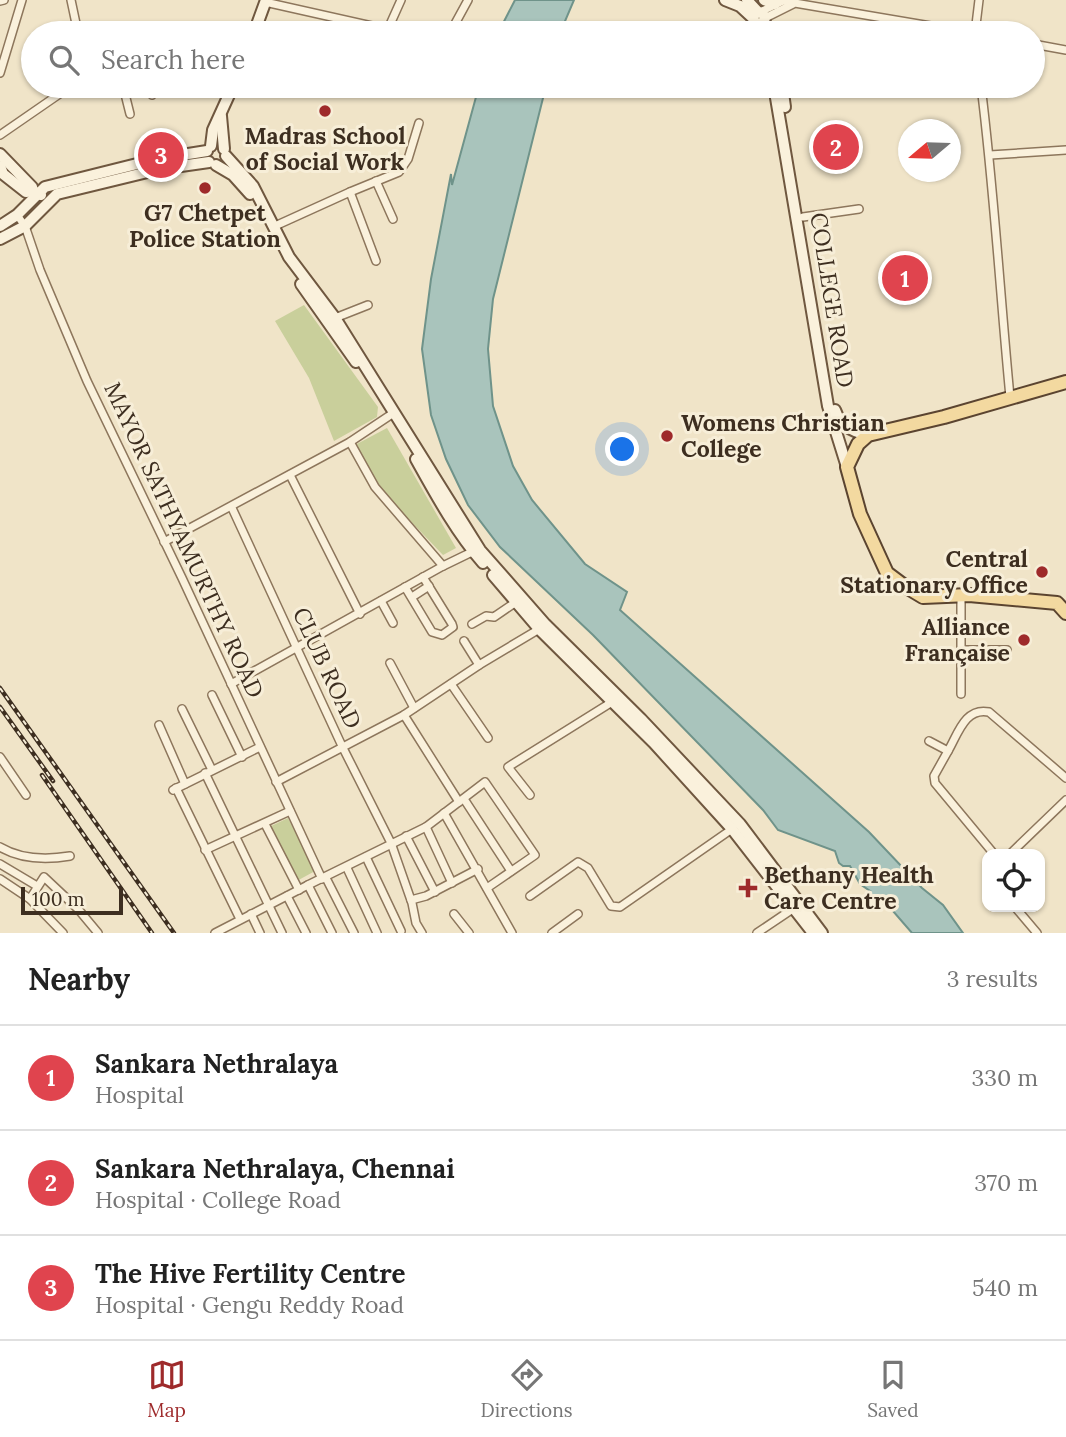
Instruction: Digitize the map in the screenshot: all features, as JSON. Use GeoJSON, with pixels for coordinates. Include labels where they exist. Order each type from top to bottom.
{"type":"FeatureCollection","features":[{"type":"Feature","properties":{"kind":"main road"},"geometry":{"type":"LineString","coordinates":[[725,0],[740,6],[760,20]]}},
{"type":"Feature","properties":{"kind":"main road"},"geometry":{"type":"LineString","coordinates":[[747,0],[760,20]]}},
{"type":"Feature","properties":{"kind":"main road"},"geometry":{"type":"LineString","coordinates":[[258,21],[266,1]]}},
{"type":"Feature","properties":{"kind":"main road"},"geometry":{"type":"LineString","coordinates":[[211,156],[213,130],[228,98]]}},
{"type":"Feature","properties":{"kind":"main road","name":"COLLEGE ROAD"},"geometry":{"type":"LineString","coordinates":[[776,98],[828,406],[859,514],[887,573],[923,597],[961,595],[1057,603],[1066,613]]}},
{"type":"Feature","properties":{"kind":"main road","name":"COLLEGE ROAD"},"geometry":{"type":"LineString","coordinates":[[784,98],[833,405],[838,421],[856,432],[868,435]]}},
{"type":"Feature","properties":{"kind":"main road"},"geometry":{"type":"LineString","coordinates":[[0,166],[3,174],[26,192],[36,192],[53,184],[184,155],[211,156],[222,162],[225,153],[220,116]]}},
{"type":"Feature","properties":{"kind":"main road"},"geometry":{"type":"LineString","coordinates":[[0,239],[25,226],[58,194],[211,156],[219,146],[253,186],[289,257],[335,318],[476,550],[542,627],[654,743],[732,829],[822,933]]}},
{"type":"Feature","properties":{"kind":"main road"},"geometry":{"type":"LineString","coordinates":[[0,154],[36,192],[50,200]]}},
{"type":"Feature","properties":{"kind":"main road"},"geometry":{"type":"LineString","coordinates":[[211,156],[240,181],[252,197],[286,262],[392,414],[435,492],[516,602],[642,719],[740,824],[813,933]]}},
{"type":"Feature","properties":{"kind":"main road"},"geometry":{"type":"LineString","coordinates":[[0,226],[17,215],[36,192]]}},
{"type":"Feature","properties":{"kind":"main road"},"geometry":{"type":"LineString","coordinates":[[847,467],[858,444],[868,435],[944,417],[1066,382]]}},
{"type":"Feature","properties":{"kind":"street"},"geometry":{"type":"LineString","coordinates":[[0,74],[22,0]]}},
{"type":"Feature","properties":{"kind":"street"},"geometry":{"type":"LineString","coordinates":[[71,0],[75,21]]}},
{"type":"Feature","properties":{"kind":"street"},"geometry":{"type":"LineString","coordinates":[[392,21],[401,0]]}},
{"type":"Feature","properties":{"kind":"street"},"geometry":{"type":"LineString","coordinates":[[457,21],[468,0]]}},
{"type":"Feature","properties":{"kind":"street"},"geometry":{"type":"LineString","coordinates":[[976,21],[979,0]]}},
{"type":"Feature","properties":{"kind":"street"},"geometry":{"type":"LineString","coordinates":[[266,1],[353,21]]}},
{"type":"Feature","properties":{"kind":"street"},"geometry":{"type":"LineString","coordinates":[[760,20],[769,2],[783,1],[907,21]]}},
{"type":"Feature","properties":{"kind":"street"},"geometry":{"type":"LineString","coordinates":[[760,20],[793,4]]}},
{"type":"Feature","properties":{"kind":"street"},"geometry":{"type":"LineString","coordinates":[[1045,46],[1066,50]]}},
{"type":"Feature","properties":{"kind":"street"},"geometry":{"type":"LineString","coordinates":[[0,135],[54,98]]}},
{"type":"Feature","properties":{"kind":"street"},"geometry":{"type":"LineString","coordinates":[[126,98],[130,114]]}},
{"type":"Feature","properties":{"kind":"street"},"geometry":{"type":"LineString","coordinates":[[983,98],[990,155],[1010,397]]}},
{"type":"Feature","properties":{"kind":"street"},"geometry":{"type":"LineString","coordinates":[[275,226],[399,172],[408,159],[419,123]]}},
{"type":"Feature","properties":{"kind":"street"},"geometry":{"type":"LineString","coordinates":[[990,155],[1066,150]]}},
{"type":"Feature","properties":{"kind":"street"},"geometry":{"type":"LineString","coordinates":[[376,181],[393,219]]}},
{"type":"Feature","properties":{"kind":"street"},"geometry":{"type":"LineString","coordinates":[[349,192],[376,261]]}},
{"type":"Feature","properties":{"kind":"street"},"geometry":{"type":"LineString","coordinates":[[803,217],[859,209]]}},
{"type":"Feature","properties":{"kind":"street","name":"MAYOR SATHYAMURTHY ROAD"},"geometry":{"type":"LineString","coordinates":[[17,215],[25,226],[40,270],[87,381],[290,811],[354,933]]}},
{"type":"Feature","properties":{"kind":"street"},"geometry":{"type":"LineString","coordinates":[[335,318],[368,305]]}},
{"type":"Feature","properties":{"kind":"street"},"geometry":{"type":"LineString","coordinates":[[164,542],[232,508],[349,442],[392,414]]}},
{"type":"Feature","properties":{"kind":"street"},"geometry":{"type":"LineString","coordinates":[[349,442],[375,487],[443,566]]}},
{"type":"Feature","properties":{"kind":"street"},"geometry":{"type":"LineString","coordinates":[[290,475],[360,614]]}},
{"type":"Feature","properties":{"kind":"street","name":"CLUB ROAD"},"geometry":{"type":"LineString","coordinates":[[232,508],[342,746],[391,843],[416,923],[422,933]]}},
{"type":"Feature","properties":{"kind":"street"},"geometry":{"type":"LineString","coordinates":[[231,684],[476,550]]}},
{"type":"Feature","properties":{"kind":"street"},"geometry":{"type":"LineString","coordinates":[[405,587],[432,632],[442,635],[453,627],[423,577]]}},
{"type":"Feature","properties":{"kind":"street"},"geometry":{"type":"LineString","coordinates":[[412,597],[429,586]]}},
{"type":"Feature","properties":{"kind":"street"},"geometry":{"type":"LineString","coordinates":[[961,595],[961,694]]}},
{"type":"Feature","properties":{"kind":"street"},"geometry":{"type":"LineString","coordinates":[[381,601],[393,622]]}},
{"type":"Feature","properties":{"kind":"street"},"geometry":{"type":"LineString","coordinates":[[472,624],[486,616],[494,617],[516,602]]}},
{"type":"Feature","properties":{"kind":"street"},"geometry":{"type":"LineString","coordinates":[[276,782],[404,715],[542,627]]}},
{"type":"Feature","properties":{"kind":"street"},"geometry":{"type":"LineString","coordinates":[[464,641],[479,665]]}},
{"type":"Feature","properties":{"kind":"street"},"geometry":{"type":"LineString","coordinates":[[961,650],[1007,650]]}},
{"type":"Feature","properties":{"kind":"street"},"geometry":{"type":"LineString","coordinates":[[390,663],[414,708]]}},
{"type":"Feature","properties":{"kind":"street"},"geometry":{"type":"LineString","coordinates":[[451,684],[488,738]]}},
{"type":"Feature","properties":{"kind":"street"},"geometry":{"type":"LineString","coordinates":[[212,695],[242,757]]}},
{"type":"Feature","properties":{"kind":"street"},"geometry":{"type":"LineString","coordinates":[[530,795],[508,767],[612,702]]}},
{"type":"Feature","properties":{"kind":"street"},"geometry":{"type":"LineString","coordinates":[[182,709],[236,837],[282,933]]}},
{"type":"Feature","properties":{"kind":"street"},"geometry":{"type":"LineString","coordinates":[[990,849],[933,779],[967,717],[973,713],[989,712],[1066,778]]}},
{"type":"Feature","properties":{"kind":"street"},"geometry":{"type":"LineString","coordinates":[[404,715],[511,871]]}},
{"type":"Feature","properties":{"kind":"street"},"geometry":{"type":"LineString","coordinates":[[159,725],[184,784]]}},
{"type":"Feature","properties":{"kind":"street"},"geometry":{"type":"LineString","coordinates":[[929,741],[948,751]]}},
{"type":"Feature","properties":{"kind":"street"},"geometry":{"type":"LineString","coordinates":[[240,919],[174,789],[260,747]]}},
{"type":"Feature","properties":{"kind":"street"},"geometry":{"type":"LineString","coordinates":[[0,757],[26,795]]}},
{"type":"Feature","properties":{"kind":"street"},"geometry":{"type":"LineString","coordinates":[[215,933],[426,827],[485,782],[536,855],[487,888]]}},
{"type":"Feature","properties":{"kind":"street"},"geometry":{"type":"LineString","coordinates":[[1015,849],[1066,800]]}},
{"type":"Feature","properties":{"kind":"street"},"geometry":{"type":"LineString","coordinates":[[205,850],[290,811]]}},
{"type":"Feature","properties":{"kind":"street"},"geometry":{"type":"LineString","coordinates":[[444,813],[512,933]]}},
{"type":"Feature","properties":{"kind":"street"},"geometry":{"type":"LineString","coordinates":[[265,824],[299,890]]}},
{"type":"Feature","properties":{"kind":"street"},"geometry":{"type":"LineString","coordinates":[[426,827],[452,883]]}},
{"type":"Feature","properties":{"kind":"street"},"geometry":{"type":"LineString","coordinates":[[530,896],[579,862],[588,868],[611,906],[620,907],[732,829]]}},
{"type":"Feature","properties":{"kind":"street"},"geometry":{"type":"LineString","coordinates":[[406,836],[435,892]]}},
{"type":"Feature","properties":{"kind":"street"},"geometry":{"type":"LineString","coordinates":[[0,847],[11,854],[30,858],[71,856]]}},
{"type":"Feature","properties":{"kind":"street"},"geometry":{"type":"LineString","coordinates":[[366,858],[400,932],[416,923]]}},
{"type":"Feature","properties":{"kind":"street"},"geometry":{"type":"LineString","coordinates":[[0,864],[37,886]]}},
{"type":"Feature","properties":{"kind":"street"},"geometry":{"type":"LineString","coordinates":[[347,868],[377,933]]}},
{"type":"Feature","properties":{"kind":"street"},"geometry":{"type":"LineString","coordinates":[[411,900],[435,892],[478,869]]}},
{"type":"Feature","properties":{"kind":"street"},"geometry":{"type":"LineString","coordinates":[[30,899],[44,877],[78,909],[97,933]]}},
{"type":"Feature","properties":{"kind":"street"},"geometry":{"type":"LineString","coordinates":[[0,879],[30,899],[63,933]]}},
{"type":"Feature","properties":{"kind":"street"},"geometry":{"type":"LineString","coordinates":[[308,885],[332,933]]}},
{"type":"Feature","properties":{"kind":"street"},"geometry":{"type":"LineString","coordinates":[[287,896],[306,933]]}},
{"type":"Feature","properties":{"kind":"street"},"geometry":{"type":"LineString","coordinates":[[757,933],[797,906]]}},
{"type":"Feature","properties":{"kind":"street"},"geometry":{"type":"LineString","coordinates":[[1019,912],[1037,933]]}},
{"type":"Feature","properties":{"kind":"street"},"geometry":{"type":"LineString","coordinates":[[251,914],[260,933]]}},
{"type":"Feature","properties":{"kind":"street"},"geometry":{"type":"LineString","coordinates":[[454,914],[469,933]]}},
{"type":"Feature","properties":{"kind":"street"},"geometry":{"type":"LineString","coordinates":[[552,933],[578,914]]}},
{"type":"Feature","properties":{"kind":"street"},"geometry":{"type":"LineString","coordinates":[[229,925],[233,933]]}},
{"type":"Feature","properties":{"kind":"green space"},"geometry":{"type":"Polygon","coordinates":[[[304,305],[378,407],[377,417],[334,441],[309,378],[275,321],[304,305]]]}},
{"type":"Feature","properties":{"kind":"green space"},"geometry":{"type":"Polygon","coordinates":[[[387,428],[456,548],[443,555],[374,483],[355,445],[387,428]]]}},
{"type":"Feature","properties":{"kind":"green space"},"geometry":{"type":"Polygon","coordinates":[[[288,818],[315,871],[295,882],[267,828],[288,818]]]}},
{"type":"Feature","properties":{"kind":"water"},"geometry":{"type":"Polygon","coordinates":[[[515,0],[574,0],[565,21],[504,21],[515,0]]]}},
{"type":"Feature","properties":{"kind":"water"},"geometry":{"type":"Polygon","coordinates":[[[476,98],[543,98],[493,299],[488,349],[493,406],[513,466],[532,500],[585,564],[627,592],[620,610],[869,832],[922,888],[943,905],[963,933],[912,933],[893,911],[868,893],[870,891],[860,884],[850,866],[839,863],[835,851],[778,830],[763,810],[593,635],[500,547],[468,505],[446,459],[431,415],[422,349],[431,279],[451,174],[452,185],[476,98]]]}},
{"type":"Feature","properties":{"kind":"railway"},"geometry":{"type":"LineString","coordinates":[[0,688],[174,933]]}},
{"type":"Feature","properties":{"kind":"railway"},"geometry":{"type":"LineString","coordinates":[[0,707],[53,781]]}},
{"type":"Feature","properties":{"kind":"railway"},"geometry":{"type":"LineString","coordinates":[[42,775],[152,933]]}},
{"type":"Feature","properties":{"kind":"place","name":"Madras School of Social Work"},"geometry":{"type":"Point","coordinates":[325,111]}},
{"type":"Feature","properties":{"kind":"place","name":"Sankara Nethralaya, Chennai"},"geometry":{"type":"Point","coordinates":[836,147]}},
{"type":"Feature","properties":{"kind":"place","name":"The Hive Fertility Centre"},"geometry":{"type":"Point","coordinates":[161,155]}},
{"type":"Feature","properties":{"kind":"place","name":"G7 Chetpet Police Station"},"geometry":{"type":"Point","coordinates":[205,188]}},
{"type":"Feature","properties":{"kind":"place","name":"Sankara Nethralaya"},"geometry":{"type":"Point","coordinates":[905,278]}},
{"type":"Feature","properties":{"kind":"place","name":"Womens Christian College"},"geometry":{"type":"Point","coordinates":[667,436]}},
{"type":"Feature","properties":{"kind":"place","name":"Central Stationary Office"},"geometry":{"type":"Point","coordinates":[1042,572]}},
{"type":"Feature","properties":{"kind":"place","name":"Alliance Française"},"geometry":{"type":"Point","coordinates":[1024,640]}},
{"type":"Feature","properties":{"kind":"place","name":"Bethany Health Care Centre"},"geometry":{"type":"Point","coordinates":[748,888]}}]}
